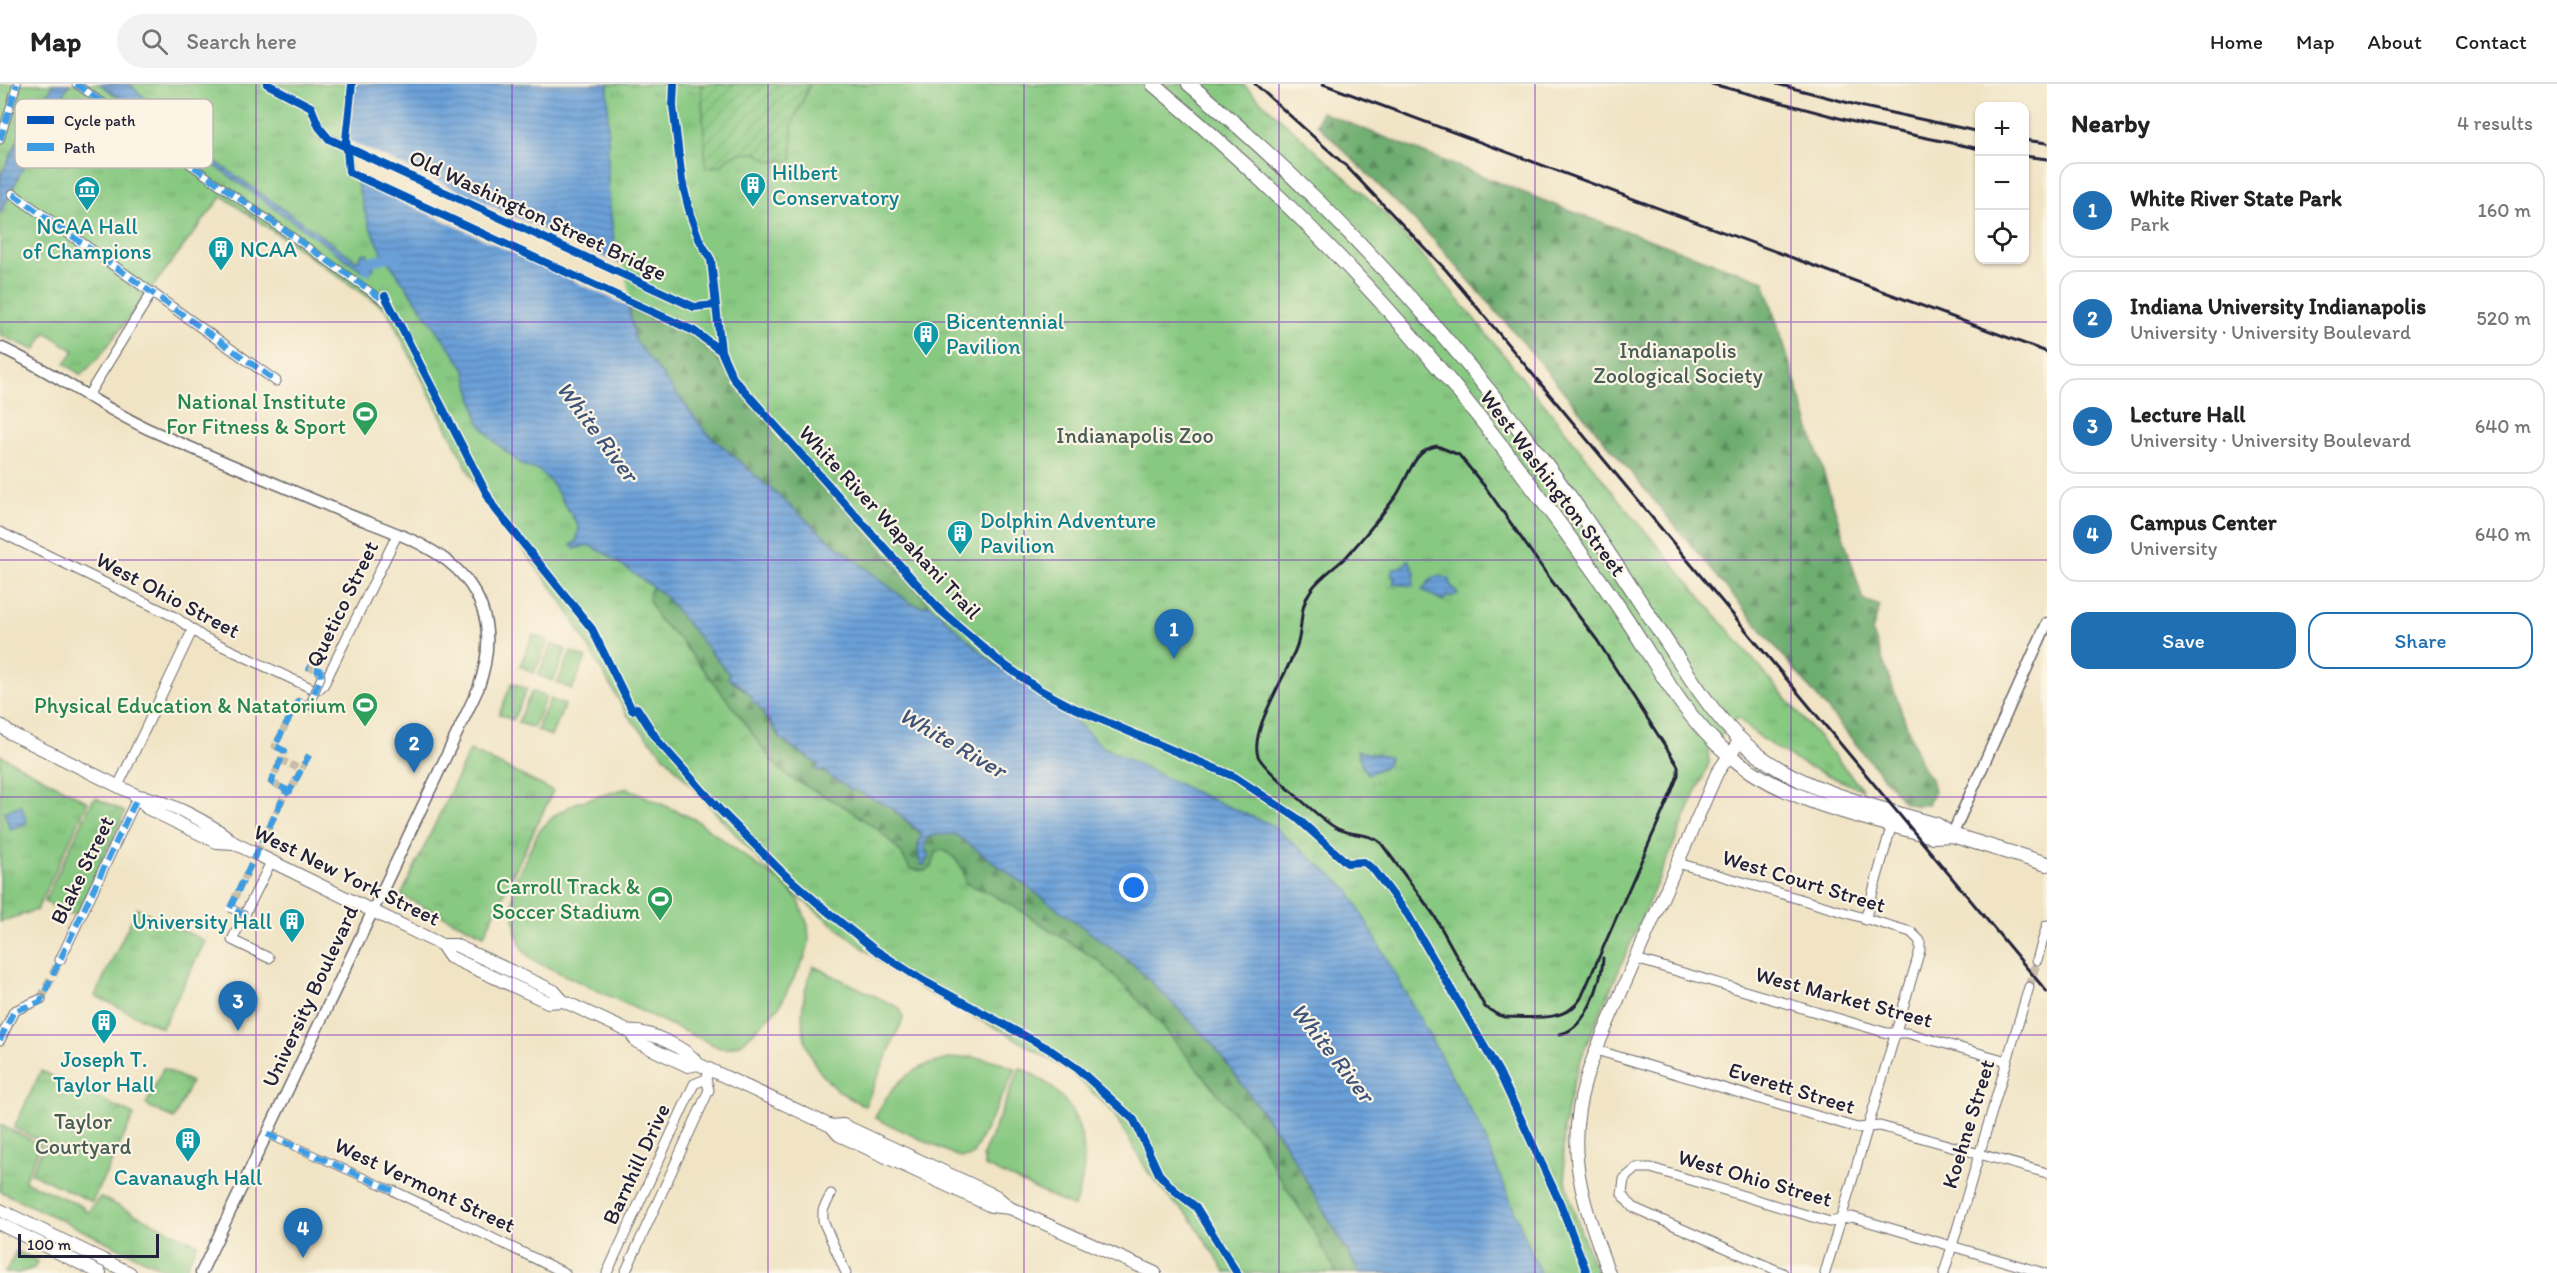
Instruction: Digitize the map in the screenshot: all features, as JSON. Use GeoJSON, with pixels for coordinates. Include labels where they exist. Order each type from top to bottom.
{"type":"FeatureCollection","features":[{"type":"Feature","properties":{"kind":"main road","name":"West Washington Street"},"geometry":{"type":"LineString","coordinates":[[1153,84],[1275,192],[1406,330],[1472,408],[1588,561],[1697,724],[1729,755],[1752,772],[1787,791],[1934,836],[1952,835]]}},
{"type":"Feature","properties":{"kind":"main road","name":"West Washington Street"},"geometry":{"type":"LineString","coordinates":[[1189,84],[1307,190],[1412,301],[1478,378],[1579,510],[1707,704],[1740,740],[1771,764],[1802,781],[1936,825],[1952,835],[2047,864]]}},
{"type":"Feature","properties":{"kind":"main road","name":"West New York Street"},"geometry":{"type":"LineString","coordinates":[[3,730],[138,796],[152,798],[221,831],[234,843],[442,945],[455,945],[554,991],[563,1001],[630,1032],[642,1031],[692,1055],[708,1074],[831,1126],[843,1125],[996,1196],[1010,1208],[1137,1269],[1155,1273]]}},
{"type":"Feature","properties":{"kind":"main road"},"geometry":{"type":"LineString","coordinates":[[1610,1273],[1584,1202],[1576,1156],[1580,1097],[1596,1050],[1717,773],[1740,740]]}},
{"type":"Feature","properties":{"kind":"main road"},"geometry":{"type":"LineString","coordinates":[[0,1210],[130,1273]]}},
{"type":"Feature","properties":{"kind":"main road"},"geometry":{"type":"LineString","coordinates":[[0,1224],[100,1273]]}},
{"type":"Feature","properties":{"kind":"street"},"geometry":{"type":"LineString","coordinates":[[0,140],[17,84]]}},
{"type":"Feature","properties":{"kind":"street"},"geometry":{"type":"LineString","coordinates":[[76,84],[98,99]]}},
{"type":"Feature","properties":{"kind":"street"},"geometry":{"type":"LineString","coordinates":[[267,84],[311,107],[324,135],[346,147]]}},
{"type":"Feature","properties":{"kind":"street"},"geometry":{"type":"LineString","coordinates":[[196,168],[390,304]]}},
{"type":"Feature","properties":{"kind":"street"},"geometry":{"type":"LineString","coordinates":[[13,194],[276,381]]}},
{"type":"Feature","properties":{"kind":"street"},"geometry":{"type":"LineString","coordinates":[[87,397],[152,292]]}},
{"type":"Feature","properties":{"kind":"street","name":"University Boulevard"},"geometry":{"type":"LineString","coordinates":[[0,347],[25,358],[109,410],[148,429],[397,535],[447,559],[465,578],[481,602],[487,629],[488,647],[485,669],[478,689],[201,1273]]}},
{"type":"Feature","properties":{"kind":"street","name":"West Ohio Street"},"geometry":{"type":"LineString","coordinates":[[0,532],[175,617],[204,637],[313,689],[320,689]]}},
{"type":"Feature","properties":{"kind":"street","name":"Quetico Street"},"geometry":{"type":"LineString","coordinates":[[320,689],[397,535]]}},
{"type":"Feature","properties":{"kind":"street"},"geometry":{"type":"LineString","coordinates":[[1952,835],[2047,623]]}},
{"type":"Feature","properties":{"kind":"street","name":"Blake Street"},"geometry":{"type":"LineString","coordinates":[[118,786],[192,629]]}},
{"type":"Feature","properties":{"kind":"street"},"geometry":{"type":"LineString","coordinates":[[301,703],[309,706],[321,677],[320,670]]}},
{"type":"Feature","properties":{"kind":"street","name":"Blake Street"},"geometry":{"type":"LineString","coordinates":[[60,960],[138,796]]}},
{"type":"Feature","properties":{"kind":"street"},"geometry":{"type":"LineString","coordinates":[[1865,920],[1892,824]]}},
{"type":"Feature","properties":{"kind":"street"},"geometry":{"type":"LineString","coordinates":[[269,958],[232,940],[272,862]]}},
{"type":"Feature","properties":{"kind":"street","name":"West Court Street"},"geometry":{"type":"LineString","coordinates":[[1678,862],[1911,932],[1918,937],[1920,950],[1897,1033]]}},
{"type":"Feature","properties":{"kind":"street"},"geometry":{"type":"LineString","coordinates":[[230,908],[246,916]]}},
{"type":"Feature","properties":{"kind":"street"},"geometry":{"type":"LineString","coordinates":[[2037,960],[2047,925]]}},
{"type":"Feature","properties":{"kind":"street","name":"West Market Street"},"geometry":{"type":"LineString","coordinates":[[1636,959],[1887,1033],[1907,1033],[2007,1061]]}},
{"type":"Feature","properties":{"kind":"street","name":"Koehne Street"},"geometry":{"type":"LineString","coordinates":[[1944,1273],[2029,987]]}},
{"type":"Feature","properties":{"kind":"street"},"geometry":{"type":"LineString","coordinates":[[0,1040],[14,1011],[41,999]]}},
{"type":"Feature","properties":{"kind":"street"},"geometry":{"type":"LineString","coordinates":[[1825,1273],[1897,1033]]}},
{"type":"Feature","properties":{"kind":"street","name":"Everett Street"},"geometry":{"type":"LineString","coordinates":[[1596,1050],[1857,1128],[1880,1126],[2047,1173]]}},
{"type":"Feature","properties":{"kind":"street","name":"Barnhill Drive"},"geometry":{"type":"LineString","coordinates":[[607,1273],[694,1083],[708,1074],[709,1090],[625,1273]]}},
{"type":"Feature","properties":{"kind":"street","name":"West Vermont Street"},"geometry":{"type":"LineString","coordinates":[[267,1134],[394,1191],[565,1273]]}},
{"type":"Feature","properties":{"kind":"street","name":"West Ohio Street"},"geometry":{"type":"LineString","coordinates":[[1783,1273],[1629,1205],[1622,1194],[1623,1181],[1631,1171],[1644,1167],[1830,1222],[1852,1217],[2044,1273]]}},
{"type":"Feature","properties":{"kind":"street"},"geometry":{"type":"LineString","coordinates":[[831,1194],[823,1210],[823,1221],[846,1273]]}},
{"type":"Feature","properties":{"kind":"green space","name":"Indianapolis Zoo"},"geometry":{"type":"Polygon","coordinates":[[[0,84],[1242,84],[1378,207],[1426,260],[1619,500],[1863,790],[1781,752],[1737,717],[1708,751],[1709,763],[1585,1048],[1568,1106],[1563,1151],[1566,1180],[1577,1221],[1597,1273],[1226,1273],[1190,1217],[1169,1198],[1148,1172],[1113,1112],[1072,1073],[1004,1032],[932,995],[891,970],[777,880],[628,716],[562,601],[479,491],[387,310],[222,196],[99,357],[81,375],[65,363],[74,351],[46,332],[35,350],[0,335],[0,84]]]}},
{"type":"Feature","properties":{"kind":"green space"},"geometry":{"type":"Polygon","coordinates":[[[701,84],[810,84],[792,124],[792,160],[769,161],[757,153],[740,153],[729,157],[721,166],[706,167],[701,84]]]}},
{"type":"Feature","properties":{"kind":"green space","name":"Indianapolis Zoological Society"},"geometry":{"type":"Polygon","coordinates":[[[1321,112],[1565,209],[1764,281],[1863,600],[1880,606],[1872,631],[1922,767],[1931,779],[1934,791],[1928,804],[1916,806],[1904,802],[1522,341],[1433,239],[1317,124],[1321,112]]]}},
{"type":"Feature","properties":{"kind":"green space"},"geometry":{"type":"Polygon","coordinates":[[[629,308],[701,340],[754,405],[929,604],[923,607],[910,603],[822,534],[705,431],[635,341],[629,308]]]}},
{"type":"Feature","properties":{"kind":"green space"},"geometry":{"type":"Polygon","coordinates":[[[653,587],[664,595],[729,674],[733,683],[758,702],[764,717],[782,740],[819,765],[816,770],[839,779],[849,789],[854,788],[893,809],[922,835],[918,845],[919,860],[924,865],[929,856],[925,849],[926,839],[934,835],[955,833],[1132,963],[1211,1042],[1284,1142],[1360,1273],[1336,1273],[1313,1229],[1256,1135],[1237,1117],[1155,1017],[1099,961],[1016,908],[965,883],[964,872],[959,864],[943,850],[936,852],[932,867],[924,871],[910,869],[901,853],[881,832],[845,807],[787,776],[771,760],[737,712],[679,639],[659,620],[649,600],[653,587]]]}},
{"type":"Feature","properties":{"kind":"green space"},"geometry":{"type":"Polygon","coordinates":[[[533,635],[548,641],[534,673],[520,666],[533,635]]]}},
{"type":"Feature","properties":{"kind":"green space"},"geometry":{"type":"Polygon","coordinates":[[[552,644],[566,650],[553,681],[538,675],[552,644]]]}},
{"type":"Feature","properties":{"kind":"green space"},"geometry":{"type":"Polygon","coordinates":[[[571,652],[586,658],[572,689],[557,683],[571,652]]]}},
{"type":"Feature","properties":{"kind":"green space"},"geometry":{"type":"Polygon","coordinates":[[[512,683],[527,689],[513,720],[499,714],[512,683]]]}},
{"type":"Feature","properties":{"kind":"green space"},"geometry":{"type":"Polygon","coordinates":[[[532,691],[546,697],[533,728],[518,722],[532,691]]]}},
{"type":"Feature","properties":{"kind":"green space"},"geometry":{"type":"Polygon","coordinates":[[[550,699],[565,705],[551,736],[537,730],[550,699]]]}},
{"type":"Feature","properties":{"kind":"green space"},"geometry":{"type":"Polygon","coordinates":[[[470,750],[553,791],[484,935],[401,896],[470,750]]]}},
{"type":"Feature","properties":{"kind":"green space"},"geometry":{"type":"Polygon","coordinates":[[[0,755],[88,802],[37,910],[0,922],[0,755]]]}},
{"type":"Feature","properties":{"kind":"green space","name":"Carroll Track & Soccer Stadium"},"geometry":{"type":"Polygon","coordinates":[[[627,788],[696,820],[785,886],[799,901],[808,926],[809,942],[805,957],[779,1007],[742,1043],[729,1048],[720,1048],[534,961],[523,950],[516,932],[513,909],[514,883],[539,831],[555,815],[576,803],[627,788]]]}},
{"type":"Feature","properties":{"kind":"green space"},"geometry":{"type":"Polygon","coordinates":[[[96,798],[125,812],[77,913],[70,914],[44,902],[96,798]]]}},
{"type":"Feature","properties":{"kind":"green space"},"geometry":{"type":"Polygon","coordinates":[[[137,908],[205,941],[162,1028],[95,996],[137,908]]]}},
{"type":"Feature","properties":{"kind":"green space"},"geometry":{"type":"Polygon","coordinates":[[[813,966],[900,1008],[903,1019],[865,1106],[845,1095],[828,1081],[807,1048],[803,1029],[803,1009],[806,988],[813,966]]]}},
{"type":"Feature","properties":{"kind":"green space"},"geometry":{"type":"Polygon","coordinates":[[[972,1057],[996,1061],[1016,1069],[972,1156],[961,1158],[875,1118],[892,1090],[913,1071],[940,1061],[972,1057]]]}},
{"type":"Feature","properties":{"kind":"green space"},"geometry":{"type":"Polygon","coordinates":[[[163,1068],[191,1082],[174,1119],[146,1105],[163,1068]]]}},
{"type":"Feature","properties":{"kind":"green space"},"geometry":{"type":"Polygon","coordinates":[[[1020,1068],[1057,1092],[1070,1108],[1078,1125],[1083,1144],[1084,1164],[1081,1185],[1074,1207],[985,1166],[983,1155],[1020,1068]]]}},
{"type":"Feature","properties":{"kind":"green space","name":"Taylor Courtyard"},"geometry":{"type":"Polygon","coordinates":[[[41,1071],[134,1115],[92,1202],[31,1173],[45,1143],[14,1128],[41,1071]]]}},
{"type":"Feature","properties":{"kind":"green space"},"geometry":{"type":"Polygon","coordinates":[[[0,1125],[41,1144],[24,1181],[84,1207],[84,1210],[88,1212],[100,1197],[197,1244],[184,1273],[172,1273],[0,1191],[0,1125]]]}},
{"type":"Feature","properties":{"kind":"green space"},"geometry":{"type":"Polygon","coordinates":[[[16,1251],[38,1261],[34,1268],[18,1273],[5,1273],[16,1251]]]}},
{"type":"Feature","properties":{"kind":"water"},"geometry":{"type":"Polygon","coordinates":[[[54,84],[70,84],[64,92],[65,99],[44,99],[54,84]]]}},
{"type":"Feature","properties":{"kind":"water"},"geometry":{"type":"Polygon","coordinates":[[[100,84],[129,84],[145,98],[121,99],[100,84]]]}},
{"type":"Feature","properties":{"kind":"water","name":"White River"},"geometry":{"type":"Polygon","coordinates":[[[355,84],[608,84],[608,188],[613,233],[635,340],[705,431],[822,534],[910,603],[923,607],[929,604],[996,665],[1068,714],[1103,747],[1201,795],[1270,824],[1348,889],[1481,1129],[1540,1273],[1360,1273],[1284,1142],[1211,1042],[1132,963],[955,834],[934,835],[926,839],[925,849],[929,856],[924,865],[921,865],[918,850],[922,834],[893,809],[854,789],[851,791],[826,772],[815,770],[819,765],[782,740],[770,721],[764,717],[764,711],[760,710],[758,704],[752,702],[753,699],[744,688],[728,678],[729,674],[664,595],[606,554],[588,545],[575,549],[571,545],[576,542],[579,527],[551,482],[538,470],[522,465],[494,441],[479,423],[465,369],[383,254],[369,225],[358,188],[349,141],[355,84]]]}},
{"type":"Feature","properties":{"kind":"water"},"geometry":{"type":"Polygon","coordinates":[[[15,147],[15,168],[23,168],[0,215],[0,177],[15,147]]]}},
{"type":"Feature","properties":{"kind":"water"},"geometry":{"type":"Polygon","coordinates":[[[213,160],[357,261],[362,254],[367,253],[374,269],[364,272],[213,164],[213,160]]]}},
{"type":"Feature","properties":{"kind":"water"},"geometry":{"type":"Polygon","coordinates":[[[1409,560],[1415,573],[1413,586],[1393,584],[1395,578],[1391,574],[1393,569],[1409,560]]]}},
{"type":"Feature","properties":{"kind":"water"},"geometry":{"type":"Polygon","coordinates":[[[1440,576],[1450,579],[1450,584],[1458,594],[1447,596],[1443,601],[1422,590],[1432,578],[1440,576]]]}},
{"type":"Feature","properties":{"kind":"water"},"geometry":{"type":"Polygon","coordinates":[[[1357,751],[1389,757],[1388,765],[1368,774],[1364,770],[1357,751]]]}},
{"type":"Feature","properties":{"kind":"water"},"geometry":{"type":"Polygon","coordinates":[[[21,805],[27,823],[10,829],[4,812],[21,805]]]}},
{"type":"Feature","properties":{"kind":"pier"},"geometry":{"type":"Polygon","coordinates":[[[347,140],[623,266],[632,308],[354,179],[347,140]]]}},
{"type":"Feature","properties":{"kind":"waterway"},"geometry":{"type":"LineString","coordinates":[[367,270],[365,263],[388,257],[399,257]]}},
{"type":"Feature","properties":{"kind":"tunnel"},"geometry":{"type":"LineString","coordinates":[[307,667],[320,670]]}},
{"type":"Feature","properties":{"kind":"tunnel"},"geometry":{"type":"LineString","coordinates":[[285,794],[287,790],[271,782],[285,751],[275,746],[298,701],[301,703]]}},
{"type":"Feature","properties":{"kind":"tunnel"},"geometry":{"type":"LineString","coordinates":[[230,908],[285,794],[290,791],[309,755]]}},
{"type":"Feature","properties":{"kind":"tunnel"},"geometry":{"type":"LineString","coordinates":[[281,760],[300,769]]}},
{"type":"Feature","properties":{"kind":"tunnel"},"geometry":{"type":"LineString","coordinates":[[41,999],[60,960]]}},
{"type":"Feature","properties":{"kind":"tunnel"},"geometry":{"type":"LineString","coordinates":[[2029,987],[2037,960]]}},
{"type":"Feature","properties":{"kind":"railway"},"geometry":{"type":"LineString","coordinates":[[1255,84],[1346,166],[1446,270],[2047,992]]}},
{"type":"Feature","properties":{"kind":"railway"},"geometry":{"type":"LineString","coordinates":[[1323,84],[2047,352]]}},
{"type":"Feature","properties":{"kind":"railway"},"geometry":{"type":"LineString","coordinates":[[1712,84],[1865,125],[1975,148]]}},
{"type":"Feature","properties":{"kind":"railway"},"geometry":{"type":"LineString","coordinates":[[1777,84],[1864,107],[1975,131]]}},
{"type":"Feature","properties":{"kind":"railway"},"geometry":{"type":"LineString","coordinates":[[2029,141],[2047,143]]}},
{"type":"Feature","properties":{"kind":"railway"},"geometry":{"type":"LineString","coordinates":[[2029,157],[2047,159]]}},
{"type":"Feature","properties":{"kind":"railway"},"geometry":{"type":"LineString","coordinates":[[1437,446],[1459,455],[1486,488],[1548,576],[1597,640],[1678,766],[1678,775],[1671,793],[1581,998],[1566,1012],[1557,1015],[1537,1018],[1505,1017],[1485,1007],[1434,915],[1381,843],[1371,837],[1343,831],[1331,825],[1282,783],[1258,756],[1259,731],[1294,654],[1307,596],[1319,581],[1347,556],[1378,519],[1396,496],[1412,466],[1422,453],[1437,446]]}},
{"type":"Feature","properties":{"kind":"railway"},"geometry":{"type":"LineString","coordinates":[[1559,1034],[1569,1031],[1585,1015],[1600,979],[1603,958]]}},
{"type":"Feature","properties":{"kind":"marked path"},"geometry":{"type":"LineString","coordinates":[[0,140],[17,84]]}},
{"type":"Feature","properties":{"kind":"marked path"},"geometry":{"type":"LineString","coordinates":[[76,84],[97,99]]}},
{"type":"Feature","properties":{"kind":"marked path"},"geometry":{"type":"LineString","coordinates":[[196,168],[388,303]]}},
{"type":"Feature","properties":{"kind":"marked path"},"geometry":{"type":"LineString","coordinates":[[13,194],[276,381]]}},
{"type":"Feature","properties":{"kind":"marked path"},"geometry":{"type":"LineString","coordinates":[[285,794],[287,790],[271,782],[285,751],[275,746],[298,701],[309,706],[321,677],[320,670],[307,667]]}},
{"type":"Feature","properties":{"kind":"marked path"},"geometry":{"type":"LineString","coordinates":[[246,916],[230,908],[285,794],[290,791],[309,755]]}},
{"type":"Feature","properties":{"kind":"marked path"},"geometry":{"type":"LineString","coordinates":[[0,1040],[14,1011],[40,1002],[138,796]]}},
{"type":"Feature","properties":{"kind":"marked path"},"geometry":{"type":"LineString","coordinates":[[267,1134],[394,1191]]}},
{"type":"Feature","properties":{"kind":"cycle path","name":"Old Washington Street Bridge"},"geometry":{"type":"LineString","coordinates":[[267,84],[311,107],[319,127],[329,139],[694,307],[716,305]]}},
{"type":"Feature","properties":{"kind":"cycle path"},"geometry":{"type":"LineString","coordinates":[[352,84],[346,139],[349,172],[694,331],[721,351]]}},
{"type":"Feature","properties":{"kind":"cycle path","name":"White River Wapahani Trail"},"geometry":{"type":"LineString","coordinates":[[674,84],[673,106],[682,181],[699,239],[711,260],[721,351],[733,378],[940,610],[999,661],[1040,690],[1074,708],[1235,777],[1297,818],[1347,863],[1364,862],[1374,870],[1408,915],[1499,1072],[1560,1203],[1587,1273]]}},
{"type":"Feature","properties":{"kind":"cycle path"},"geometry":{"type":"LineString","coordinates":[[385,296],[493,506],[592,629],[632,710],[637,708],[658,741],[719,809],[783,873],[874,949],[922,980],[1049,1049],[1078,1069],[1134,1120],[1159,1174],[1174,1190],[1196,1207],[1237,1273]]}},
{"type":"Feature","properties":{"kind":"place","name":"Hilbert Conservatory"},"geometry":{"type":"Point","coordinates":[753,208]}},
{"type":"Feature","properties":{"kind":"place","name":"NCAA Hall of Champions"},"geometry":{"type":"Point","coordinates":[87,212]}},
{"type":"Feature","properties":{"kind":"place","name":"NCAA"},"geometry":{"type":"Point","coordinates":[221,272]}},
{"type":"Feature","properties":{"kind":"place","name":"Bicentennial Pavilion"},"geometry":{"type":"Point","coordinates":[926,357]}},
{"type":"Feature","properties":{"kind":"place","name":"National Institute For Fitness & Sport"},"geometry":{"type":"Point","coordinates":[365,437]}},
{"type":"Feature","properties":{"kind":"place","name":"Dolphin Adventure Pavilion"},"geometry":{"type":"Point","coordinates":[960,556]}},
{"type":"Feature","properties":{"kind":"place","name":"White River State Park"},"geometry":{"type":"Point","coordinates":[1174,659]}},
{"type":"Feature","properties":{"kind":"place","name":"Physical Education & Natatorium"},"geometry":{"type":"Point","coordinates":[365,728]}},
{"type":"Feature","properties":{"kind":"place","name":"Indiana University Indianapolis"},"geometry":{"type":"Point","coordinates":[414,773]}},
{"type":"Feature","properties":{"kind":"place","name":"Carroll Track & Soccer Stadium"},"geometry":{"type":"Point","coordinates":[660,922]}},
{"type":"Feature","properties":{"kind":"place","name":"University Hall"},"geometry":{"type":"Point","coordinates":[292,944]}},
{"type":"Feature","properties":{"kind":"place","name":"Lecture Hall"},"geometry":{"type":"Point","coordinates":[238,1031]}},
{"type":"Feature","properties":{"kind":"place","name":"Joseph T. Taylor Hall"},"geometry":{"type":"Point","coordinates":[104,1045]}},
{"type":"Feature","properties":{"kind":"place","name":"Cavanaugh Hall"},"geometry":{"type":"Point","coordinates":[188,1163]}},
{"type":"Feature","properties":{"kind":"place","name":"Campus Center"},"geometry":{"type":"Point","coordinates":[303,1258]}}]}
